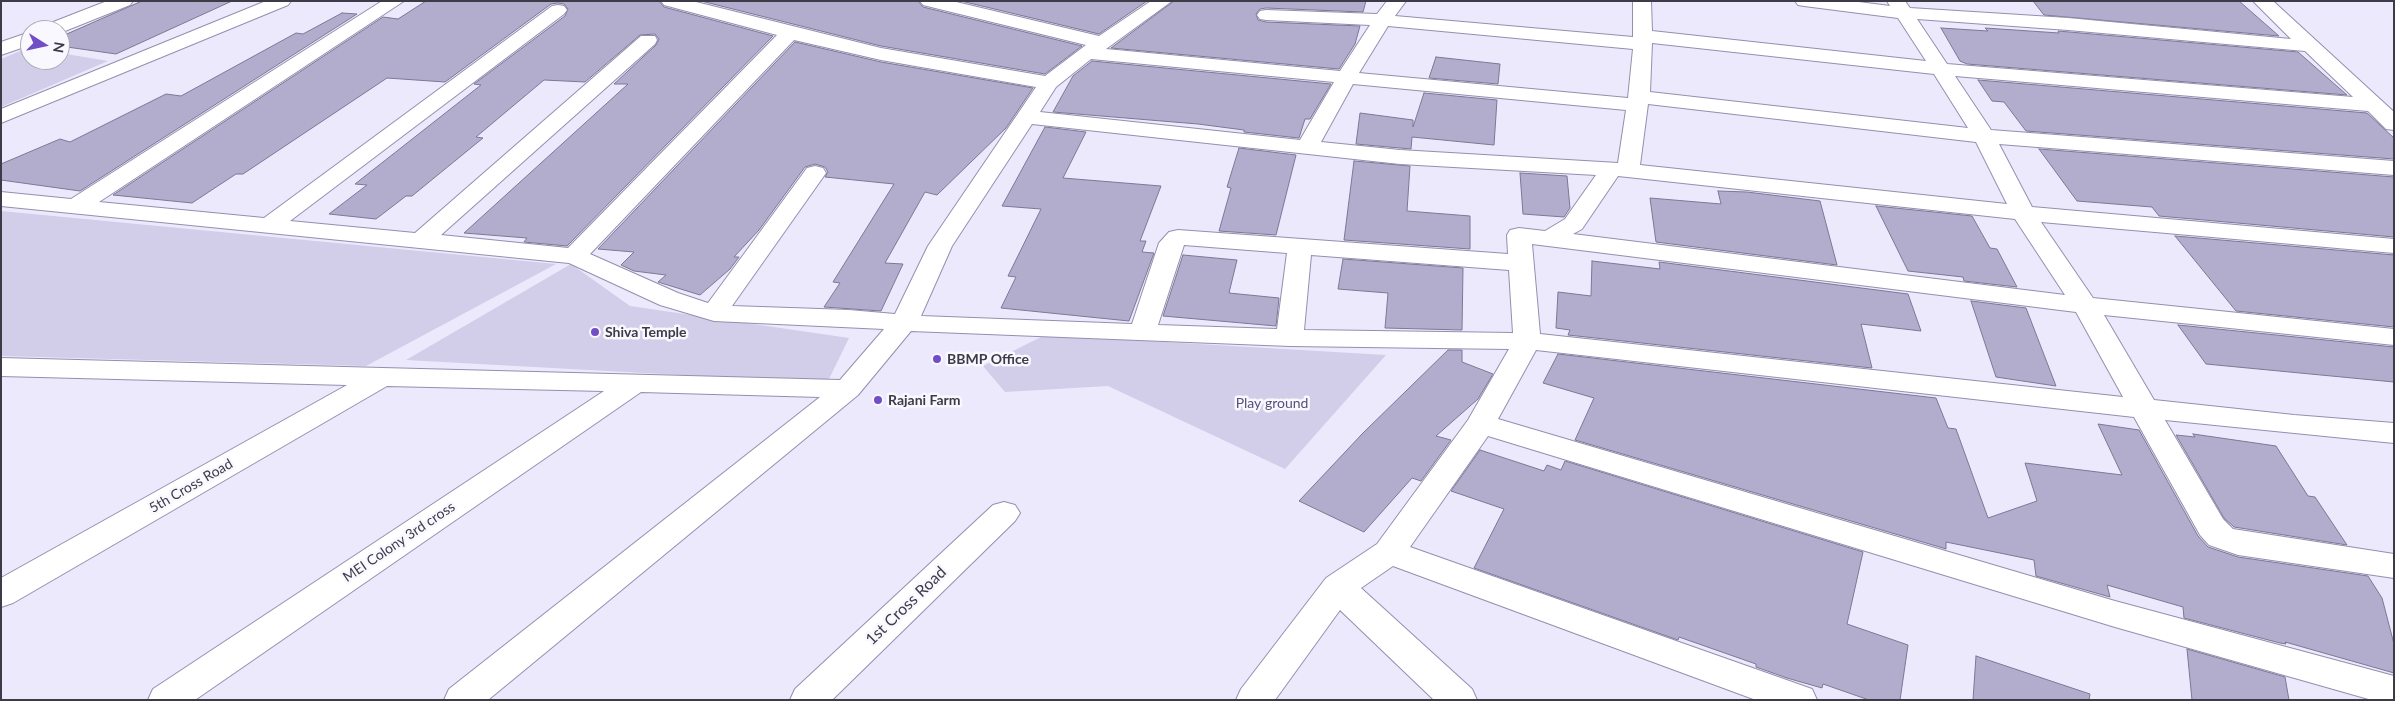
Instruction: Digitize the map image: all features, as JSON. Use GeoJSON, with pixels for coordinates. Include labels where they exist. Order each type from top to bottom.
{"type":"FeatureCollection","features":[{"type":"Feature","properties":{"kind":"street"},"geometry":{"type":"LineString","coordinates":[[1,116],[282,1]]}},
{"type":"Feature","properties":{"kind":"street"},"geometry":{"type":"LineString","coordinates":[[76,206],[395,1]]}},
{"type":"Feature","properties":{"kind":"street"},"geometry":{"type":"LineString","coordinates":[[670,1],[790,33],[881,54],[1049,83]]}},
{"type":"Feature","properties":{"kind":"street"},"geometry":{"type":"LineString","coordinates":[[929,1],[1095,48],[1346,78],[1638,101],[1984,136],[2394,168]]}},
{"type":"Feature","properties":{"kind":"street"},"geometry":{"type":"LineString","coordinates":[[462,700],[848,389],[904,323],[940,246],[962,210],[1028,117],[1049,83],[1095,48],[1163,1]]}},
{"type":"Feature","properties":{"kind":"street"},"geometry":{"type":"LineString","coordinates":[[1307,147],[1346,78],[1382,20],[1397,1]]}},
{"type":"Feature","properties":{"kind":"street"},"geometry":{"type":"LineString","coordinates":[[1548,239],[1574,224],[1620,169],[1638,101],[1643,40],[1642,1]]}},
{"type":"Feature","properties":{"kind":"street"},"geometry":{"type":"LineString","coordinates":[[1804,1],[1900,7],[2009,20],[2310,46]]}},
{"type":"Feature","properties":{"kind":"street"},"geometry":{"type":"LineString","coordinates":[[1995,1],[2009,20]]}},
{"type":"Feature","properties":{"kind":"street"},"geometry":{"type":"LineString","coordinates":[[2262,1],[2394,124]]}},
{"type":"Feature","properties":{"kind":"street"},"geometry":{"type":"LineString","coordinates":[[78,2],[117,4]]}},
{"type":"Feature","properties":{"kind":"street"},"geometry":{"type":"LineString","coordinates":[[70,22],[117,4]]}},
{"type":"Feature","properties":{"kind":"street"},"geometry":{"type":"LineString","coordinates":[[1900,7],[1984,136],[2023,213],[2086,305],[2211,527],[2221,538],[2238,543],[2394,566]]}},
{"type":"Feature","properties":{"kind":"street"},"geometry":{"type":"LineString","coordinates":[[268,226],[558,10]]}},
{"type":"Feature","properties":{"kind":"street"},"geometry":{"type":"LineString","coordinates":[[1266,15],[1382,20],[1643,40],[1940,69],[2374,105]]}},
{"type":"Feature","properties":{"kind":"street"},"geometry":{"type":"LineString","coordinates":[[574,256],[790,33]]}},
{"type":"Feature","properties":{"kind":"street"},"geometry":{"type":"LineString","coordinates":[[420,241],[648,40]]}},
{"type":"Feature","properties":{"kind":"street"},"geometry":{"type":"LineString","coordinates":[[1,49],[20,42]]}},
{"type":"Feature","properties":{"kind":"street"},"geometry":{"type":"LineString","coordinates":[[1028,117],[1400,157],[1620,169],[2023,213],[2394,246]]}},
{"type":"Feature","properties":{"kind":"street"},"geometry":{"type":"LineString","coordinates":[[714,313],[815,173]]}},
{"type":"Feature","properties":{"kind":"street"},"geometry":{"type":"LineString","coordinates":[[1,199],[574,256],[669,299],[714,313],[1142,333],[1290,338],[1527,341],[2145,409],[2394,433]]}},
{"type":"Feature","properties":{"kind":"street"},"geometry":{"type":"LineString","coordinates":[[1254,700],[1338,587],[1389,552],[1481,424],[1527,341],[1519,236],[2086,305],[2394,338]]}},
{"type":"Feature","properties":{"kind":"street"},"geometry":{"type":"LineString","coordinates":[[1142,333],[1171,242],[1178,237],[1521,263]]}},
{"type":"Feature","properties":{"kind":"street"},"geometry":{"type":"LineString","coordinates":[[1290,338],[1300,245]]}},
{"type":"Feature","properties":{"kind":"street"},"geometry":{"type":"LineString","coordinates":[[1,367],[633,385],[848,389]]}},
{"type":"Feature","properties":{"kind":"street","name":"5th Cross Road"},"geometry":{"type":"LineString","coordinates":[[1,594],[380,378]]}},
{"type":"Feature","properties":{"kind":"street","name":"MEI Colony 3rd cross"},"geometry":{"type":"LineString","coordinates":[[166,700],[633,385]]}},
{"type":"Feature","properties":{"kind":"street"},"geometry":{"type":"LineString","coordinates":[[1481,424],[2115,614],[2394,691]]}},
{"type":"Feature","properties":{"kind":"street","name":"1st Cross Road"},"geometry":{"type":"LineString","coordinates":[[808,700],[1004,513]]}},
{"type":"Feature","properties":{"kind":"street"},"geometry":{"type":"LineString","coordinates":[[1389,552],[1799,700]]}},
{"type":"Feature","properties":{"kind":"street"},"geometry":{"type":"LineString","coordinates":[[1338,587],[1459,700]]}},
{"type":"Feature","properties":{"kind":"green space"},"geometry":{"type":"Polygon","coordinates":[[[20,51],[20,70],[70,70],[70,55],[108,61],[1,107],[1,59],[20,51]]]}},
{"type":"Feature","properties":{"kind":"green space"},"geometry":{"type":"Polygon","coordinates":[[[1,211],[556,264],[366,366],[1,356],[1,211]]]}},
{"type":"Feature","properties":{"kind":"green space"},"geometry":{"type":"Polygon","coordinates":[[[571,264],[630,306],[849,338],[827,383],[406,360],[571,264]]]}},
{"type":"Feature","properties":{"kind":"green space","name":"Play ground"},"geometry":{"type":"Polygon","coordinates":[[[1045,335],[1386,355],[1285,469],[1108,386],[1005,392],[983,366],[1045,335]]]}},
{"type":"Feature","properties":{"kind":"building"},"geometry":{"type":"Polygon","coordinates":[[[142,1],[232,1],[116,54],[70,47],[70,33],[142,1]]]}},
{"type":"Feature","properties":{"kind":"building"},"geometry":{"type":"Polygon","coordinates":[[[426,1],[659,1],[664,7],[773,36],[567,246],[524,242],[527,238],[464,233],[628,84],[614,84],[656,45],[659,39],[655,34],[640,35],[585,82],[544,80],[476,137],[483,138],[412,196],[406,196],[376,219],[329,214],[367,185],[355,184],[481,85],[474,84],[565,16],[568,9],[564,4],[558,3],[551,4],[445,82],[387,78],[243,174],[236,174],[192,203],[113,195],[383,17],[398,19],[426,1]]]}},
{"type":"Feature","properties":{"kind":"building"},"geometry":{"type":"Polygon","coordinates":[[[701,1],[918,1],[923,7],[1082,46],[1045,74],[881,46],[701,1]]]}},
{"type":"Feature","properties":{"kind":"building"},"geometry":{"type":"Polygon","coordinates":[[[961,1],[1147,1],[1099,34],[961,1]]]}},
{"type":"Feature","properties":{"kind":"building"},"geometry":{"type":"Polygon","coordinates":[[[1174,1],[1366,1],[1363,12],[1266,8],[1260,9],[1256,14],[1258,20],[1266,22],[1360,26],[1355,44],[1339,69],[1111,48],[1174,1]]]}},
{"type":"Feature","properties":{"kind":"building"},"geometry":{"type":"Polygon","coordinates":[[[2033,1],[2239,1],[2279,36],[2044,15],[2033,1]]]}},
{"type":"Feature","properties":{"kind":"building"},"geometry":{"type":"Polygon","coordinates":[[[342,13],[357,14],[80,191],[1,180],[1,164],[60,139],[70,142],[166,94],[181,96],[296,33],[303,34],[342,13]]]}},
{"type":"Feature","properties":{"kind":"building"},"geometry":{"type":"Polygon","coordinates":[[[1941,28],[1988,31],[1985,28],[2059,33],[2058,31],[2298,52],[2347,95],[1967,64],[1960,61],[1941,28]]]}},
{"type":"Feature","properties":{"kind":"building"},"geometry":{"type":"Polygon","coordinates":[[[795,42],[881,62],[1033,88],[1006,128],[937,195],[925,192],[885,263],[903,264],[881,311],[824,307],[840,283],[833,282],[894,184],[825,177],[828,172],[825,167],[815,164],[805,167],[759,230],[734,257],[739,257],[730,269],[700,295],[658,282],[666,275],[634,271],[621,265],[634,252],[598,249],[795,42]]]}},
{"type":"Feature","properties":{"kind":"building"},"geometry":{"type":"Polygon","coordinates":[[[1436,57],[1500,64],[1498,84],[1429,78],[1436,57]]]}},
{"type":"Feature","properties":{"kind":"building"},"geometry":{"type":"Polygon","coordinates":[[[1092,61],[1331,84],[1310,119],[1305,119],[1299,138],[1244,132],[1244,130],[1198,124],[1053,112],[1073,76],[1092,61]]]}},
{"type":"Feature","properties":{"kind":"building"},"geometry":{"type":"Polygon","coordinates":[[[1978,80],[2367,113],[2394,138],[2394,159],[2026,131],[2004,102],[1992,101],[1978,80]]]}},
{"type":"Feature","properties":{"kind":"building"},"geometry":{"type":"Polygon","coordinates":[[[1424,93],[1497,100],[1494,145],[1412,137],[1411,149],[1356,144],[1360,113],[1413,120],[1413,127],[1424,93]]]}},
{"type":"Feature","properties":{"kind":"building"},"geometry":{"type":"Polygon","coordinates":[[[1045,127],[1086,132],[1063,178],[1161,186],[1140,241],[1146,241],[1142,252],[1154,253],[1129,321],[1001,308],[1016,277],[1008,276],[1041,209],[1002,206],[1045,127]]]}},
{"type":"Feature","properties":{"kind":"building"},"geometry":{"type":"Polygon","coordinates":[[[1239,148],[1296,155],[1276,235],[1219,231],[1231,188],[1227,187],[1239,148]]]}},
{"type":"Feature","properties":{"kind":"building"},"geometry":{"type":"Polygon","coordinates":[[[2039,149],[2394,177],[2394,237],[2159,216],[2152,207],[2077,201],[2039,149]]]}},
{"type":"Feature","properties":{"kind":"building"},"geometry":{"type":"Polygon","coordinates":[[[1354,161],[1410,166],[1407,211],[1470,216],[1470,249],[1344,240],[1354,161]]]}},
{"type":"Feature","properties":{"kind":"building"},"geometry":{"type":"Polygon","coordinates":[[[1520,173],[1567,176],[1570,208],[1564,217],[1523,214],[1520,173]]]}},
{"type":"Feature","properties":{"kind":"building"},"geometry":{"type":"Polygon","coordinates":[[[1718,191],[1747,192],[1820,201],[1837,265],[1656,242],[1650,198],[1721,204],[1718,191]]]}},
{"type":"Feature","properties":{"kind":"building"},"geometry":{"type":"Polygon","coordinates":[[[1876,206],[1972,216],[1990,248],[1997,249],[2017,287],[1964,281],[1963,277],[1908,271],[1876,206]]]}},
{"type":"Feature","properties":{"kind":"building"},"geometry":{"type":"Polygon","coordinates":[[[2175,236],[2394,255],[2394,327],[2236,311],[2175,236]]]}},
{"type":"Feature","properties":{"kind":"building"},"geometry":{"type":"Polygon","coordinates":[[[1183,255],[1237,260],[1229,293],[1279,298],[1276,326],[1163,316],[1183,255]]]}},
{"type":"Feature","properties":{"kind":"building"},"geometry":{"type":"Polygon","coordinates":[[[1343,259],[1463,268],[1462,330],[1385,328],[1388,293],[1338,289],[1343,259]]]}},
{"type":"Feature","properties":{"kind":"building"},"geometry":{"type":"Polygon","coordinates":[[[1592,261],[1660,269],[1659,262],[1908,294],[1921,331],[1861,324],[1872,368],[1568,335],[1570,330],[1556,328],[1558,292],[1591,296],[1592,261]]]}},
{"type":"Feature","properties":{"kind":"building"},"geometry":{"type":"Polygon","coordinates":[[[1971,301],[2026,308],[2056,386],[1996,377],[1971,301]]]}},
{"type":"Feature","properties":{"kind":"building"},"geometry":{"type":"Polygon","coordinates":[[[2178,325],[2394,347],[2394,382],[2206,364],[2178,325]]]}},
{"type":"Feature","properties":{"kind":"building"},"geometry":{"type":"Polygon","coordinates":[[[1448,350],[1462,350],[1462,362],[1493,374],[1478,399],[1436,436],[1451,440],[1421,481],[1412,478],[1364,532],[1299,501],[1363,433],[1448,350]]]}},
{"type":"Feature","properties":{"kind":"building"},"geometry":{"type":"Polygon","coordinates":[[[1558,354],[1936,398],[1948,428],[1956,429],[1988,518],[2037,501],[2025,463],[2122,475],[2098,424],[2139,430],[2198,536],[2208,547],[2238,557],[2368,576],[2382,598],[2394,644],[2394,673],[2285,642],[2286,644],[2184,618],[2183,607],[2107,585],[2110,597],[2036,576],[2034,560],[1946,542],[1946,549],[1575,440],[1594,398],[1543,383],[1558,354]]]}},
{"type":"Feature","properties":{"kind":"building"},"geometry":{"type":"Polygon","coordinates":[[[2193,434],[2276,446],[2308,496],[2315,497],[2347,545],[2234,527],[2224,518],[2176,435],[2195,437],[2193,434]]]}},
{"type":"Feature","properties":{"kind":"building"},"geometry":{"type":"Polygon","coordinates":[[[1480,450],[1544,471],[1547,465],[1561,470],[1565,461],[1863,552],[1847,624],[1908,645],[1900,700],[1869,700],[1823,684],[1822,688],[1787,678],[1756,667],[1756,664],[1679,637],[1678,640],[1474,568],[1504,509],[1451,491],[1480,450]]]}},
{"type":"Feature","properties":{"kind":"building"},"geometry":{"type":"Polygon","coordinates":[[[2187,649],[2285,677],[2289,700],[2192,700],[2187,649]]]}},
{"type":"Feature","properties":{"kind":"building"},"geometry":{"type":"Polygon","coordinates":[[[1976,656],[2090,694],[2089,700],[1973,700],[1976,656]]]}},
{"type":"Feature","properties":{"kind":"place","name":"Shiva Temple"},"geometry":{"type":"Point","coordinates":[595,332]}},
{"type":"Feature","properties":{"kind":"place","name":"BBMP Office"},"geometry":{"type":"Point","coordinates":[937,359]}},
{"type":"Feature","properties":{"kind":"place","name":"Rajani Farm"},"geometry":{"type":"Point","coordinates":[878,400]}}]}
